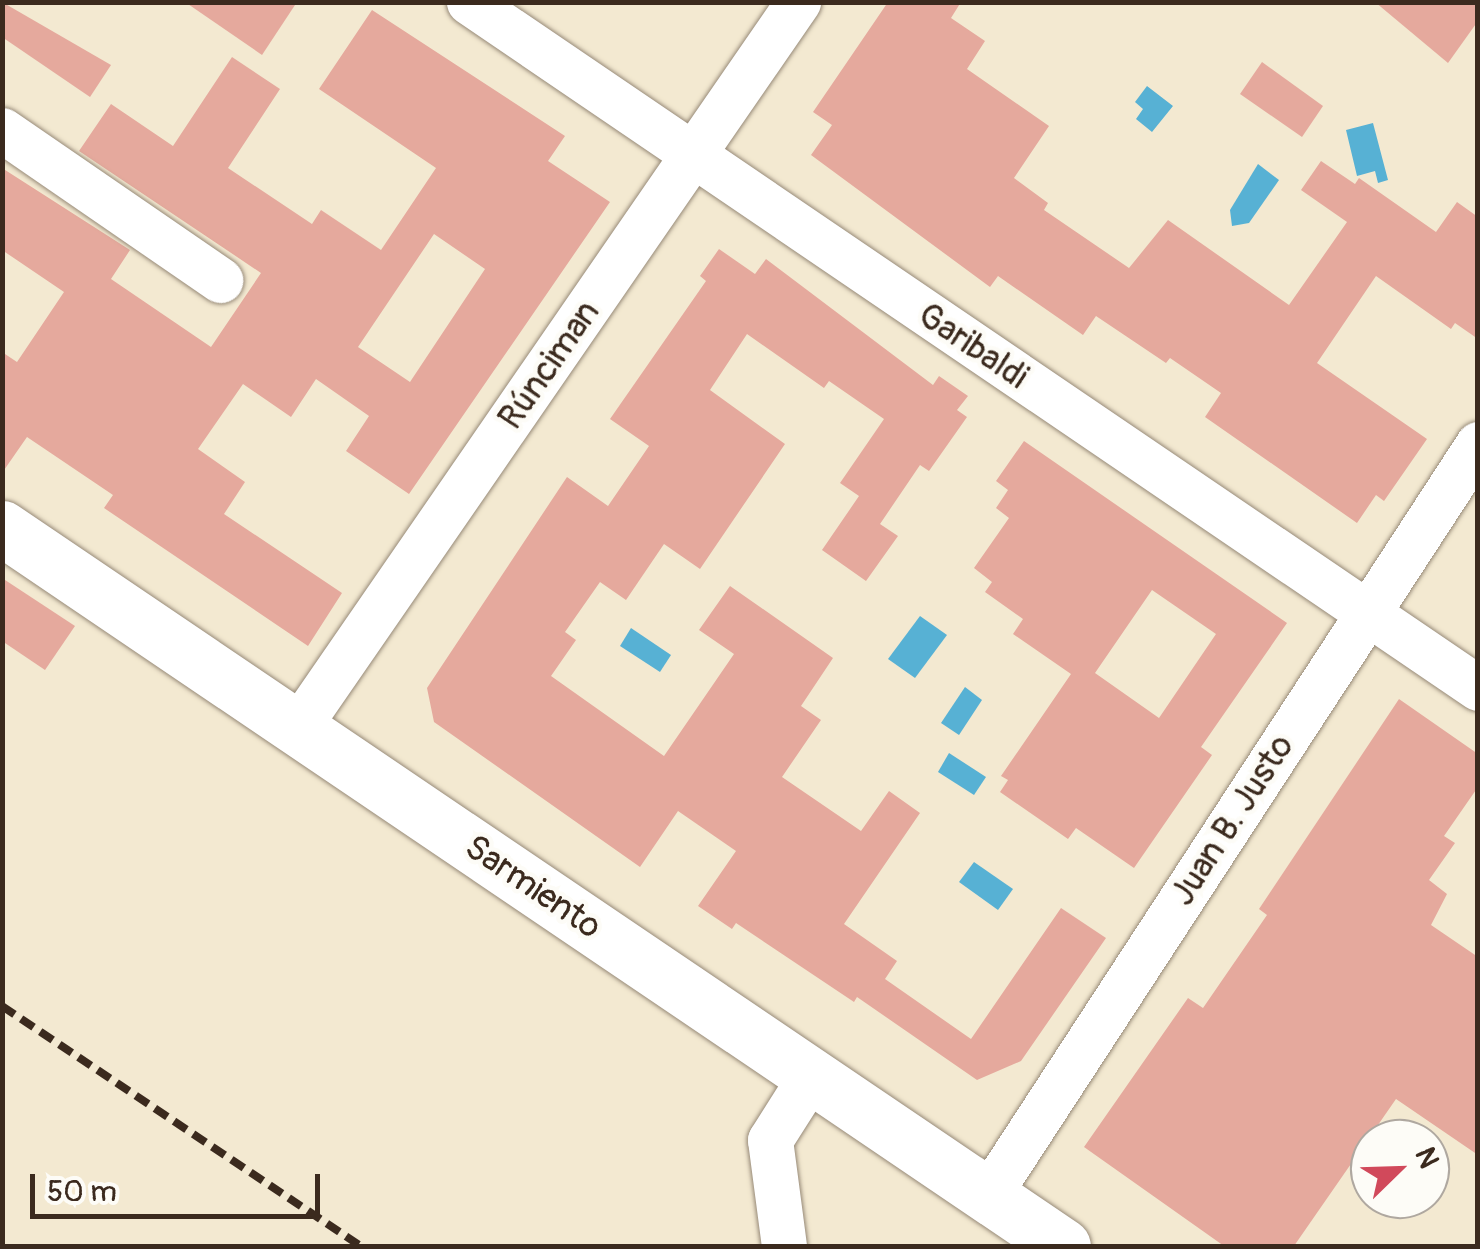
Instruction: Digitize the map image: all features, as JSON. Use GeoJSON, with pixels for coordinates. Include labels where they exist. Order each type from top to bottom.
{"type":"FeatureCollection","features":[{"type":"Feature","properties":{"kind":"street","name":"Garibaldi"},"geometry":{"type":"LineString","coordinates":[[469,2],[1478,688]]}},
{"type":"Feature","properties":{"kind":"street","name":"Rúnciman"},"geometry":{"type":"LineString","coordinates":[[298,727],[798,2]]}},
{"type":"Feature","properties":{"kind":"street"},"geometry":{"type":"LineString","coordinates":[[2,130],[220,280]]}},
{"type":"Feature","properties":{"kind":"street","name":"Juan B. Justo"},"geometry":{"type":"LineString","coordinates":[[987,1196],[1478,444]]}},
{"type":"Feature","properties":{"kind":"street","name":"Sarmiento"},"geometry":{"type":"LineString","coordinates":[[2,528],[1063,1246]]}},
{"type":"Feature","properties":{"kind":"street"},"geometry":{"type":"LineString","coordinates":[[784,1246],[770,1140],[810,1077]]}},
{"type":"Feature","properties":{"kind":"water"},"geometry":{"type":"Polygon","coordinates":[[[1147,86],[1173,106],[1152,132],[1136,119],[1143,109],[1135,102],[1147,86]]]}},
{"type":"Feature","properties":{"kind":"water"},"geometry":{"type":"Polygon","coordinates":[[[1373,123],[1388,180],[1378,183],[1375,171],[1357,176],[1346,130],[1373,123]]]}},
{"type":"Feature","properties":{"kind":"water"},"geometry":{"type":"Polygon","coordinates":[[[1258,164],[1279,180],[1249,223],[1232,226],[1230,210],[1258,164]]]}},
{"type":"Feature","properties":{"kind":"water"},"geometry":{"type":"Polygon","coordinates":[[[920,616],[947,635],[915,678],[888,659],[920,616]]]}},
{"type":"Feature","properties":{"kind":"water"},"geometry":{"type":"Polygon","coordinates":[[[631,628],[671,655],[660,672],[620,646],[631,628]]]}},
{"type":"Feature","properties":{"kind":"water"},"geometry":{"type":"Polygon","coordinates":[[[965,687],[982,700],[959,735],[941,723],[965,687]]]}},
{"type":"Feature","properties":{"kind":"water"},"geometry":{"type":"Polygon","coordinates":[[[949,753],[986,777],[974,795],[938,772],[949,753]]]}},
{"type":"Feature","properties":{"kind":"water"},"geometry":{"type":"Polygon","coordinates":[[[974,862],[1013,889],[998,910],[959,882],[974,862]]]}},
{"type":"Feature","properties":{"kind":"building"},"geometry":{"type":"Polygon","coordinates":[[[2,2],[111,65],[90,97],[2,37],[2,2]]]}},
{"type":"Feature","properties":{"kind":"building"},"geometry":{"type":"Polygon","coordinates":[[[185,2],[297,2],[262,55],[185,2]]]}},
{"type":"Feature","properties":{"kind":"building"},"geometry":{"type":"Polygon","coordinates":[[[888,2],[961,2],[951,18],[985,41],[967,69],[1049,126],[1014,178],[1048,203],[1044,210],[1129,268],[1168,220],[1289,305],[1347,222],[1301,190],[1321,161],[1355,184],[1359,178],[1436,232],[1457,202],[1478,217],[1478,339],[1455,323],[1451,329],[1376,276],[1317,363],[1427,439],[1384,501],[1376,495],[1357,523],[1205,417],[1221,393],[1170,358],[1166,363],[1096,316],[1083,335],[998,276],[990,287],[811,155],[832,125],[813,112],[888,2]]]}},
{"type":"Feature","properties":{"kind":"building"},"geometry":{"type":"Polygon","coordinates":[[[1375,2],[1478,2],[1478,21],[1448,63],[1375,2]]]}},
{"type":"Feature","properties":{"kind":"building"},"geometry":{"type":"Polygon","coordinates":[[[372,10],[565,136],[548,161],[610,202],[409,494],[346,451],[369,416],[316,379],[291,417],[243,384],[198,449],[245,482],[224,514],[342,593],[308,646],[104,508],[113,495],[27,437],[2,473],[2,352],[17,362],[64,292],[2,250],[2,168],[130,250],[111,279],[211,347],[261,273],[79,151],[111,104],[173,146],[232,57],[280,89],[228,168],[312,224],[321,210],[381,250],[436,168],[319,89],[372,10]],[[434,234],[358,347],[410,382],[485,269],[434,234]]]}},
{"type":"Feature","properties":{"kind":"building"},"geometry":{"type":"Polygon","coordinates":[[[1262,62],[1323,106],[1302,137],[1240,94],[1262,62]]]}},
{"type":"Feature","properties":{"kind":"building"},"geometry":{"type":"Polygon","coordinates":[[[719,249],[755,274],[766,259],[933,385],[939,376],[968,396],[957,410],[967,417],[929,471],[920,465],[880,524],[898,536],[866,581],[822,550],[859,496],[840,483],[884,419],[829,381],[824,388],[747,334],[710,390],[785,444],[700,569],[664,544],[626,600],[600,582],[565,632],[576,640],[551,676],[664,756],[734,654],[699,630],[730,586],[833,658],[801,706],[821,720],[782,777],[861,831],[889,791],[920,813],[844,924],[897,961],[885,979],[971,1039],[1061,908],[1106,938],[1021,1061],[977,1080],[857,997],[854,1002],[736,923],[732,929],[698,906],[736,851],[678,811],[640,867],[434,722],[427,688],[567,477],[608,506],[649,446],[610,419],[706,281],[700,276],[719,249]]]}},
{"type":"Feature","properties":{"kind":"building"},"geometry":{"type":"Polygon","coordinates":[[[1024,441],[1287,623],[1201,747],[1212,755],[1134,868],[1076,828],[1068,839],[1000,792],[1008,780],[1001,776],[1071,674],[1013,634],[1023,619],[985,592],[992,582],[974,568],[1009,518],[996,508],[1008,490],[996,481],[1024,441]],[[1152,590],[1095,673],[1159,718],[1216,634],[1152,590]]]}},
{"type":"Feature","properties":{"kind":"building"},"geometry":{"type":"Polygon","coordinates":[[[2,578],[75,626],[45,670],[2,641],[2,578]]]}},
{"type":"Feature","properties":{"kind":"building"},"geometry":{"type":"Polygon","coordinates":[[[1399,699],[1478,754],[1478,787],[1444,836],[1455,843],[1429,880],[1447,894],[1431,925],[1478,957],[1478,1155],[1450,1136],[1450,1119],[1425,1119],[1396,1099],[1382,1119],[1350,1119],[1350,1165],[1294,1246],[1224,1246],[1084,1147],[1188,998],[1203,1008],[1267,915],[1259,909],[1399,699]]]}},
{"type":"Feature","properties":{"kind":"railway"},"geometry":{"type":"LineString","coordinates":[[2,1006],[361,1246]]}}]}
